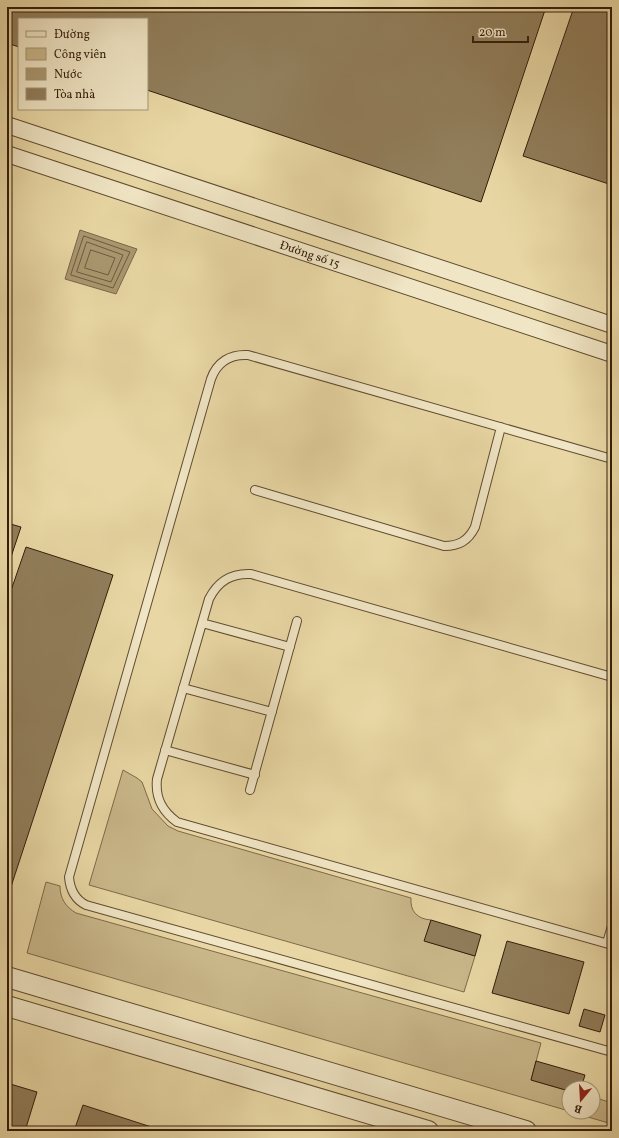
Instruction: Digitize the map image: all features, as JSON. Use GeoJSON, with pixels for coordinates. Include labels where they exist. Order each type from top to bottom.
{"type":"FeatureCollection","features":[{"type":"Feature","properties":{"kind":"street"},"geometry":{"type":"LineString","coordinates":[[7,124],[612,325]]}},
{"type":"Feature","properties":{"kind":"street","name":"Đường số 15"},"geometry":{"type":"LineString","coordinates":[[7,154],[612,354]]}},
{"type":"Feature","properties":{"kind":"street"},"geometry":{"type":"LineString","coordinates":[[7,977],[526,1131]]}},
{"type":"Feature","properties":{"kind":"street"},"geometry":{"type":"LineString","coordinates":[[7,1006],[428,1131]]}},
{"type":"Feature","properties":{"kind":"lane"},"geometry":{"type":"LineString","coordinates":[[612,459],[248,355],[232,356],[218,365],[211,379],[70,870],[70,884],[76,898],[86,905],[612,1052]]}},
{"type":"Feature","properties":{"kind":"lane"},"geometry":{"type":"LineString","coordinates":[[255,490],[444,546],[458,545],[468,538],[474,527],[501,427]]}},
{"type":"Feature","properties":{"kind":"lane"},"geometry":{"type":"LineString","coordinates":[[612,677],[251,574],[235,575],[220,583],[209,599],[165,750],[157,779],[156,789],[162,808],[177,822],[610,944],[612,926]]}},
{"type":"Feature","properties":{"kind":"lane"},"geometry":{"type":"LineString","coordinates":[[250,790],[297,621]]}},
{"type":"Feature","properties":{"kind":"lane"},"geometry":{"type":"LineString","coordinates":[[202,623],[290,647]]}},
{"type":"Feature","properties":{"kind":"lane"},"geometry":{"type":"LineString","coordinates":[[183,688],[272,712]]}},
{"type":"Feature","properties":{"kind":"lane"},"geometry":{"type":"LineString","coordinates":[[165,750],[254,775]]}},
{"type":"Feature","properties":{"kind":"green space"},"geometry":{"type":"Polygon","coordinates":[[[123,770],[142,782],[152,809],[168,826],[178,831],[411,898],[412,907],[415,914],[422,918],[431,920],[425,941],[475,956],[464,992],[89,885],[123,770]]]}},
{"type":"Feature","properties":{"kind":"green space"},"geometry":{"type":"Polygon","coordinates":[[[46,882],[60,886],[61,895],[64,902],[76,913],[541,1043],[531,1080],[561,1089],[561,1109],[27,953],[46,882]]]}},
{"type":"Feature","properties":{"kind":"green space"},"geometry":{"type":"Polygon","coordinates":[[[601,1100],[612,1103],[612,1124],[598,1120],[601,1120],[601,1100]]]}},
{"type":"Feature","properties":{"kind":"water"},"geometry":{"type":"Polygon","coordinates":[[[80,230],[137,249],[116,294],[65,279],[80,230]]]}},
{"type":"Feature","properties":{"kind":"building"},"geometry":{"type":"Polygon","coordinates":[[[7,7],[546,7],[481,202],[148,90],[148,18],[18,18],[18,47],[7,43],[7,7]]]}},
{"type":"Feature","properties":{"kind":"building"},"geometry":{"type":"Polygon","coordinates":[[[574,7],[612,7],[612,185],[523,156],[574,7]]]}},
{"type":"Feature","properties":{"kind":"building"},"geometry":{"type":"Polygon","coordinates":[[[7,523],[21,527],[7,569],[7,523]]]}},
{"type":"Feature","properties":{"kind":"building"},"geometry":{"type":"Polygon","coordinates":[[[26,547],[113,575],[7,899],[7,602],[26,547]]]}},
{"type":"Feature","properties":{"kind":"building"},"geometry":{"type":"Polygon","coordinates":[[[431,920],[481,935],[475,956],[424,941],[431,920]]]}},
{"type":"Feature","properties":{"kind":"building"},"geometry":{"type":"Polygon","coordinates":[[[507,941],[584,962],[569,1014],[492,993],[507,941]]]}},
{"type":"Feature","properties":{"kind":"building"},"geometry":{"type":"Polygon","coordinates":[[[584,1009],[605,1015],[600,1032],[579,1026],[584,1009]]]}},
{"type":"Feature","properties":{"kind":"building"},"geometry":{"type":"Polygon","coordinates":[[[536,1061],[585,1075],[583,1080],[561,1080],[561,1089],[531,1080],[536,1061]]]}},
{"type":"Feature","properties":{"kind":"building"},"geometry":{"type":"Polygon","coordinates":[[[7,1083],[37,1092],[25,1131],[7,1131],[7,1083]]]}},
{"type":"Feature","properties":{"kind":"building"},"geometry":{"type":"Polygon","coordinates":[[[83,1105],[164,1131],[74,1131],[83,1105]]]}}]}
